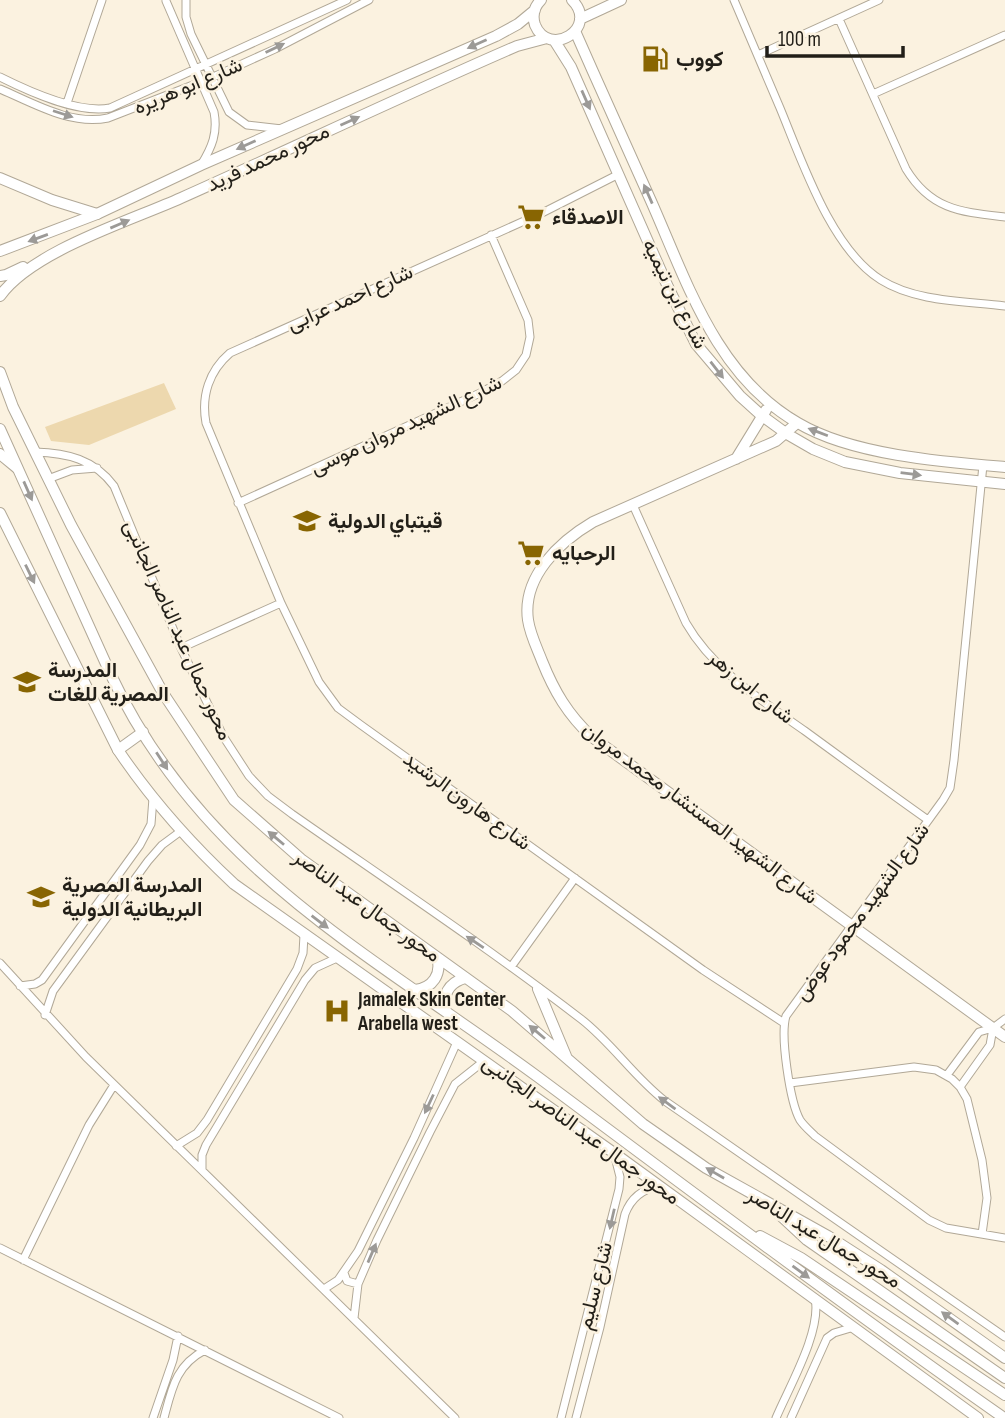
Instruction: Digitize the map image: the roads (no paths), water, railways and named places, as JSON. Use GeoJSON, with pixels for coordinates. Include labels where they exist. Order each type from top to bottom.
{"type":"FeatureCollection","features":[{"type":"Feature","properties":{"kind":"main road"},"geometry":{"type":"LineString","coordinates":[[572,0],[579,11],[580,19],[575,31]]}},
{"type":"Feature","properties":{"kind":"main road"},"geometry":{"type":"LineString","coordinates":[[580,19],[621,0]]}},
{"type":"Feature","properties":{"kind":"main road","name":"شارع ابن تيميه"},"geometry":{"type":"LineString","coordinates":[[537,3],[533,16],[537,29],[550,39],[567,60],[668,287],[696,344],[722,376],[761,415],[787,434],[813,449],[845,462],[900,473],[1005,484]]}},
{"type":"Feature","properties":{"kind":"main road","name":"محور محمد فريد"},"geometry":{"type":"LineString","coordinates":[[0,252],[97,214],[201,165],[496,36],[518,24],[537,3]]}},
{"type":"Feature","properties":{"kind":"main road","name":"شارع ابن تيميه"},"geometry":{"type":"LineString","coordinates":[[575,31],[701,314],[734,367],[771,404],[797,423],[821,433],[882,452],[1005,467]]}},
{"type":"Feature","properties":{"kind":"main road","name":"محور محمد فريد"},"geometry":{"type":"LineString","coordinates":[[0,296],[18,277],[75,244],[517,46],[565,38],[575,31]]}},
{"type":"Feature","properties":{"kind":"main road"},"geometry":{"type":"LineString","coordinates":[[0,178],[52,200],[97,214]]}},
{"type":"Feature","properties":{"kind":"main road"},"geometry":{"type":"LineString","coordinates":[[0,276],[24,267],[34,267]]}},
{"type":"Feature","properties":{"kind":"main road","name":"محور جمال عبد الناصر"},"geometry":{"type":"LineString","coordinates":[[0,372],[13,407],[48,479],[163,693],[234,800],[301,859],[512,1011],[643,1124],[706,1168],[828,1236],[881,1270],[1005,1358]]}},
{"type":"Feature","properties":{"kind":"main road"},"geometry":{"type":"LineString","coordinates":[[734,461],[761,415],[771,404]]}},
{"type":"Feature","properties":{"kind":"main road","name":"شارع الشهيد المستشار محمد مروان"},"geometry":{"type":"LineString","coordinates":[[797,423],[787,434],[734,461],[593,522],[566,540],[544,565],[533,584],[527,606],[528,621],[551,684],[568,713],[592,737],[1005,1037]]}},
{"type":"Feature","properties":{"kind":"main road","name":"محور جمال عبد الناصر"},"geometry":{"type":"LineString","coordinates":[[0,429],[118,690],[170,774],[199,812],[257,871],[294,903],[1004,1418]]}},
{"type":"Feature","properties":{"kind":"main road"},"geometry":{"type":"LineString","coordinates":[[0,454],[17,468]]}},
{"type":"Feature","properties":{"kind":"main road","name":"محور جمال عبد الناصر الجانبى"},"geometry":{"type":"LineString","coordinates":[[0,513],[118,750],[181,831],[234,884],[815,1297],[968,1414],[978,1418]]}},
{"type":"Feature","properties":{"kind":"main road"},"geometry":{"type":"LineString","coordinates":[[118,750],[144,732]]}},
{"type":"Feature","properties":{"kind":"main road"},"geometry":{"type":"LineString","coordinates":[[415,990],[430,985],[436,977],[438,957]]}},
{"type":"Feature","properties":{"kind":"main road"},"geometry":{"type":"LineString","coordinates":[[446,1012],[444,1001],[447,990],[455,982],[465,978]]}},
{"type":"Feature","properties":{"kind":"main road"},"geometry":{"type":"LineString","coordinates":[[538,989],[567,1059]]}},
{"type":"Feature","properties":{"kind":"main road"},"geometry":{"type":"LineString","coordinates":[[772,1206],[807,1240],[1005,1378]]}},
{"type":"Feature","properties":{"kind":"main road"},"geometry":{"type":"LineString","coordinates":[[744,1230],[801,1258],[1005,1395]]}},
{"type":"Feature","properties":{"kind":"main road"},"geometry":{"type":"LineString","coordinates":[[815,1297],[821,1287]]}},
{"type":"Feature","properties":{"kind":"main road"},"geometry":{"type":"LineString","coordinates":[[914,1371],[921,1360]]}},
{"type":"Feature","properties":{"kind":"street"},"geometry":{"type":"LineString","coordinates":[[67,103],[102,0]]}},
{"type":"Feature","properties":{"kind":"street"},"geometry":{"type":"LineString","coordinates":[[166,0],[176,4],[186,0],[188,26],[225,106],[234,118],[254,127],[282,129]]}},
{"type":"Feature","properties":{"kind":"street"},"geometry":{"type":"LineString","coordinates":[[166,0],[212,106],[216,126],[212,146],[201,165]]}},
{"type":"Feature","properties":{"kind":"street","name":"شارع ابو هريره"},"geometry":{"type":"LineString","coordinates":[[0,77],[91,110],[110,108],[347,0]]}},
{"type":"Feature","properties":{"kind":"street","name":"شارع ابو هريره"},"geometry":{"type":"LineString","coordinates":[[0,89],[71,117],[96,121],[120,115],[211,78],[275,49],[369,0]]}},
{"type":"Feature","properties":{"kind":"street"},"geometry":{"type":"LineString","coordinates":[[734,0],[816,192],[837,233],[864,268],[901,290],[1005,306]]}},
{"type":"Feature","properties":{"kind":"street"},"geometry":{"type":"LineString","coordinates":[[758,55],[880,0]]}},
{"type":"Feature","properties":{"kind":"street"},"geometry":{"type":"LineString","coordinates":[[839,19],[906,169],[916,185],[943,205],[960,211],[1005,216]]}},
{"type":"Feature","properties":{"kind":"street"},"geometry":{"type":"LineString","coordinates":[[873,94],[1005,34]]}},
{"type":"Feature","properties":{"kind":"street","name":"شارع احمد عرابى"},"geometry":{"type":"LineString","coordinates":[[239,503],[206,423],[204,411],[209,383],[222,360],[230,353],[559,205],[619,174]]}},
{"type":"Feature","properties":{"kind":"street","name":"شارع الشهيد مروان موسى"},"geometry":{"type":"LineString","coordinates":[[239,503],[480,393],[509,377],[516,370],[526,355],[530,330],[491,235]]}},
{"type":"Feature","properties":{"kind":"street"},"geometry":{"type":"LineString","coordinates":[[35,452],[76,457],[97,468]]}},
{"type":"Feature","properties":{"kind":"street","name":"شارع الشهيد محمود عوض"},"geometry":{"type":"LineString","coordinates":[[983,465],[950,788],[786,1016],[784,1023],[795,1107],[801,1121],[815,1136],[929,1220],[946,1228],[1005,1238]]}},
{"type":"Feature","properties":{"kind":"street"},"geometry":{"type":"LineString","coordinates":[[48,479],[72,470],[97,468]]}},
{"type":"Feature","properties":{"kind":"street","name":"محور جمال عبد الناصر الجانبى"},"geometry":{"type":"LineString","coordinates":[[97,468],[107,476],[117,492],[181,648],[223,736],[258,787],[292,814],[512,967],[596,1031],[643,1082],[665,1101],[1005,1337]]}},
{"type":"Feature","properties":{"kind":"street","name":"شارع هارون الرشيد"},"geometry":{"type":"LineString","coordinates":[[239,503],[281,603],[319,682],[338,708],[703,970],[784,1023]]}},
{"type":"Feature","properties":{"kind":"street","name":"شارع ابن زهر"},"geometry":{"type":"LineString","coordinates":[[633,505],[695,639],[718,665],[928,820]]}},
{"type":"Feature","properties":{"kind":"street"},"geometry":{"type":"LineString","coordinates":[[181,648],[281,603]]}},
{"type":"Feature","properties":{"kind":"street"},"geometry":{"type":"LineString","coordinates":[[20,986],[35,984],[42,979],[131,858],[149,831],[153,816],[153,797]]}},
{"type":"Feature","properties":{"kind":"street"},"geometry":{"type":"LineString","coordinates":[[45,1015],[53,992],[143,867],[162,845],[181,831]]}},
{"type":"Feature","properties":{"kind":"street"},"geometry":{"type":"LineString","coordinates":[[131,858],[143,867]]}},
{"type":"Feature","properties":{"kind":"street"},"geometry":{"type":"LineString","coordinates":[[512,967],[575,878]]}},
{"type":"Feature","properties":{"kind":"street"},"geometry":{"type":"LineString","coordinates":[[176,1146],[197,1133],[229,1085],[297,969],[303,953],[304,935]]}},
{"type":"Feature","properties":{"kind":"street"},"geometry":{"type":"LineString","coordinates":[[202,1169],[202,1155],[208,1142],[309,973],[322,963],[337,958]]}},
{"type":"Feature","properties":{"kind":"street"},"geometry":{"type":"LineString","coordinates":[[0,963],[45,1015],[114,1085],[455,1418]]}},
{"type":"Feature","properties":{"kind":"street"},"geometry":{"type":"LineString","coordinates":[[42,979],[46,987],[53,992]]}},
{"type":"Feature","properties":{"kind":"street"},"geometry":{"type":"LineString","coordinates":[[947,1075],[979,1032],[993,1028],[1005,1019]]}},
{"type":"Feature","properties":{"kind":"street"},"geometry":{"type":"LineString","coordinates":[[264,1024],[274,1030]]}},
{"type":"Feature","properties":{"kind":"street"},"geometry":{"type":"LineString","coordinates":[[960,1087],[990,1045],[993,1028]]}},
{"type":"Feature","properties":{"kind":"street"},"geometry":{"type":"LineString","coordinates":[[324,1289],[335,1283],[344,1273],[375,1219],[457,1042]]}},
{"type":"Feature","properties":{"kind":"street"},"geometry":{"type":"LineString","coordinates":[[354,1318],[358,1284],[430,1132],[455,1084],[484,1060]]}},
{"type":"Feature","properties":{"kind":"street"},"geometry":{"type":"LineString","coordinates":[[790,1083],[914,1067],[929,1068],[947,1075],[960,1087],[971,1111],[987,1198],[982,1234]]}},
{"type":"Feature","properties":{"kind":"street"},"geometry":{"type":"LineString","coordinates":[[23,1260],[89,1125],[114,1085]]}},
{"type":"Feature","properties":{"kind":"street"},"geometry":{"type":"LineString","coordinates":[[419,1126],[430,1132]]}},
{"type":"Feature","properties":{"kind":"street"},"geometry":{"type":"LineString","coordinates":[[197,1133],[202,1141],[208,1142]]}},
{"type":"Feature","properties":{"kind":"street","name":"شارع سليم"},"geometry":{"type":"LineString","coordinates":[[561,1418],[618,1189],[620,1177],[614,1153]]}},
{"type":"Feature","properties":{"kind":"street","name":"شارع سليم"},"geometry":{"type":"LineString","coordinates":[[576,1418],[628,1206],[641,1192],[659,1186]]}},
{"type":"Feature","properties":{"kind":"street"},"geometry":{"type":"LineString","coordinates":[[0,1248],[339,1418]]}},
{"type":"Feature","properties":{"kind":"street"},"geometry":{"type":"LineString","coordinates":[[602,1261],[613,1264]]}},
{"type":"Feature","properties":{"kind":"street"},"geometry":{"type":"LineString","coordinates":[[344,1273],[347,1281],[358,1284]]}},
{"type":"Feature","properties":{"kind":"street"},"geometry":{"type":"LineString","coordinates":[[776,1418],[811,1335],[817,1307],[815,1297]]}},
{"type":"Feature","properties":{"kind":"street"},"geometry":{"type":"LineString","coordinates":[[586,1323],[600,1327]]}},
{"type":"Feature","properties":{"kind":"street"},"geometry":{"type":"LineString","coordinates":[[791,1418],[824,1342],[829,1335],[854,1327]]}},
{"type":"Feature","properties":{"kind":"street"},"geometry":{"type":"LineString","coordinates":[[811,1335],[819,1334],[824,1342]]}},
{"type":"Feature","properties":{"kind":"street"},"geometry":{"type":"LineString","coordinates":[[153,1418],[173,1360],[178,1336]]}},
{"type":"Feature","properties":{"kind":"street"},"geometry":{"type":"LineString","coordinates":[[164,1418],[173,1386],[183,1365],[205,1350]]}},
{"type":"Feature","properties":{"kind":"street"},"geometry":{"type":"LineString","coordinates":[[173,1360],[179,1360],[183,1365]]}},
{"type":"Feature","properties":{"kind":"street"},"geometry":{"type":"LineString","coordinates":[[573,1372],[587,1376]]}},
{"type":"Feature","properties":{"kind":"place","name":"كووب"},"geometry":{"type":"Point","coordinates":[655,59]}},
{"type":"Feature","properties":{"kind":"place","name":"الاصدقاء"},"geometry":{"type":"Point","coordinates":[531,217]}},
{"type":"Feature","properties":{"kind":"place","name":"قيتباي الدولية"},"geometry":{"type":"Point","coordinates":[307,521]}},
{"type":"Feature","properties":{"kind":"place","name":"الرحبايه"},"geometry":{"type":"Point","coordinates":[531,553]}},
{"type":"Feature","properties":{"kind":"place","name":"المدرسة المصرية للغات"},"geometry":{"type":"Point","coordinates":[27,682]}},
{"type":"Feature","properties":{"kind":"place","name":"المدرسة المصرية البريطانية الدولية"},"geometry":{"type":"Point","coordinates":[41,897]}},
{"type":"Feature","properties":{"kind":"place","name":"Jamalek Skin Center Arabella west"},"geometry":{"type":"Point","coordinates":[337,1011]}}]}
